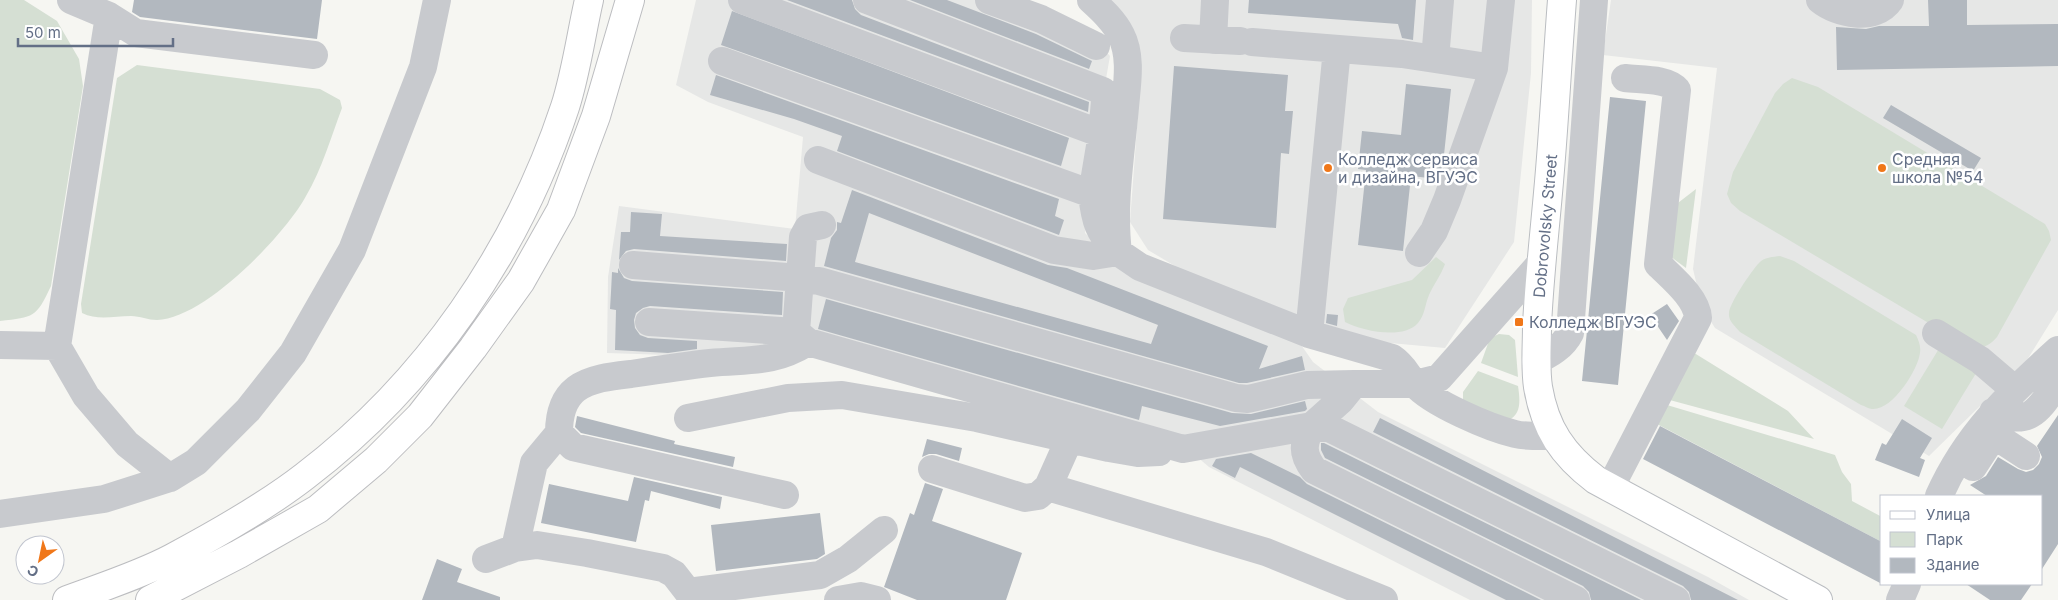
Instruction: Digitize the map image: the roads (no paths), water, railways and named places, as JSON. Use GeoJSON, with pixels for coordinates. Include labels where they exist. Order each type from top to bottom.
{"type":"FeatureCollection","features":[{"type":"Feature","properties":{"kind":"main road"},"geometry":{"type":"LineString","coordinates":[[67,600],[171,558],[267,502],[304,477],[342,446],[392,398],[449,333],[494,266],[531,193],[565,106],[589,0]]}},
{"type":"Feature","properties":{"kind":"main road"},"geometry":{"type":"LineString","coordinates":[[150,600],[239,554],[318,508],[376,460],[420,416],[473,348],[521,280],[561,210],[596,116],[630,0]]}},
{"type":"Feature","properties":{"kind":"main road","name":"Dobrovolsky Street"},"geometry":{"type":"LineString","coordinates":[[1562,0],[1548,193],[1540,264],[1536,361],[1538,387],[1547,422],[1554,436],[1575,465],[1610,488],[1818,600]]}},
{"type":"Feature","properties":{"kind":"street"},"geometry":{"type":"LineString","coordinates":[[70,0],[109,16],[136,33],[314,55]]}},
{"type":"Feature","properties":{"kind":"street"},"geometry":{"type":"LineString","coordinates":[[0,514],[104,499],[170,478],[196,462],[248,410],[292,353],[352,250],[423,66],[437,0]]}},
{"type":"Feature","properties":{"kind":"street"},"geometry":{"type":"LineString","coordinates":[[742,0],[1102,134]]}},
{"type":"Feature","properties":{"kind":"street"},"geometry":{"type":"LineString","coordinates":[[867,0],[1103,92],[1105,100],[1102,134],[1092,194],[1095,219],[1104,238],[1118,252],[1140,267],[1309,334],[1392,358],[1402,364],[1415,384],[1442,403],[1492,427],[1516,435],[1554,436]]}},
{"type":"Feature","properties":{"kind":"street"},"geometry":{"type":"LineString","coordinates":[[1091,0],[1109,17],[1122,35],[1126,50],[1128,74],[1117,216],[1118,252]]}},
{"type":"Feature","properties":{"kind":"street"},"geometry":{"type":"LineString","coordinates":[[1215,0],[1235,41]]}},
{"type":"Feature","properties":{"kind":"street"},"geometry":{"type":"LineString","coordinates":[[1435,59],[1440,0]]}},
{"type":"Feature","properties":{"kind":"street"},"geometry":{"type":"LineString","coordinates":[[1419,253],[1434,231],[1447,200],[1494,68],[1501,0]]}},
{"type":"Feature","properties":{"kind":"street"},"geometry":{"type":"LineString","coordinates":[[1536,361],[1558,348],[1566,341],[1570,333],[1594,0]]}},
{"type":"Feature","properties":{"kind":"street"},"geometry":{"type":"LineString","coordinates":[[1820,0],[1828,7],[1853,13],[1873,12],[1890,0]]}},
{"type":"Feature","properties":{"kind":"street"},"geometry":{"type":"LineString","coordinates":[[1007,3],[1096,46]]}},
{"type":"Feature","properties":{"kind":"street"},"geometry":{"type":"LineString","coordinates":[[109,16],[57,346],[86,396],[127,444],[170,478]]}},
{"type":"Feature","properties":{"kind":"street"},"geometry":{"type":"LineString","coordinates":[[1184,38],[1402,54],[1494,68]]}},
{"type":"Feature","properties":{"kind":"street"},"geometry":{"type":"LineString","coordinates":[[1309,334],[1337,49]]}},
{"type":"Feature","properties":{"kind":"street"},"geometry":{"type":"LineString","coordinates":[[722,62],[1092,194]]}},
{"type":"Feature","properties":{"kind":"street"},"geometry":{"type":"LineString","coordinates":[[1610,488],[1698,318],[1698,310],[1689,297],[1656,274],[1677,90],[1673,85],[1665,83],[1625,78]]}},
{"type":"Feature","properties":{"kind":"street"},"geometry":{"type":"LineString","coordinates":[[818,160],[1054,250],[1094,256],[1118,252]]}},
{"type":"Feature","properties":{"kind":"street"},"geometry":{"type":"LineString","coordinates":[[515,548],[534,463],[560,433],[560,414],[568,398],[575,390],[586,383],[608,377],[711,363],[765,360],[782,356],[802,337],[800,278],[805,233],[813,225],[822,225]]}},
{"type":"Feature","properties":{"kind":"street"},"geometry":{"type":"LineString","coordinates":[[633,265],[819,281],[1236,398],[1248,399],[1307,385],[1415,384],[1432,382],[1447,371],[1540,264]]}},
{"type":"Feature","properties":{"kind":"street"},"geometry":{"type":"LineString","coordinates":[[649,322],[802,337],[1183,449]]}},
{"type":"Feature","properties":{"kind":"street"},"geometry":{"type":"LineString","coordinates":[[1936,333],[1980,360],[2014,390]]}},
{"type":"Feature","properties":{"kind":"street"},"geometry":{"type":"LineString","coordinates":[[0,345],[57,346]]}},
{"type":"Feature","properties":{"kind":"street"},"geometry":{"type":"LineString","coordinates":[[1941,491],[1976,432],[2014,390],[2058,350]]}},
{"type":"Feature","properties":{"kind":"street"},"geometry":{"type":"LineString","coordinates":[[1993,412],[2010,419],[2029,416],[2042,406],[2058,382]]}},
{"type":"Feature","properties":{"kind":"street"},"geometry":{"type":"LineString","coordinates":[[1354,384],[1341,400],[1312,426],[1304,441],[1306,461],[1314,470],[1576,600]]}},
{"type":"Feature","properties":{"kind":"street"},"geometry":{"type":"LineString","coordinates":[[688,418],[788,398],[842,395],[977,418],[1069,440],[1138,453],[1183,449],[1312,426],[1329,428],[1676,600]]}},
{"type":"Feature","properties":{"kind":"street"},"geometry":{"type":"LineString","coordinates":[[560,433],[573,447],[785,496]]}},
{"type":"Feature","properties":{"kind":"street"},"geometry":{"type":"LineString","coordinates":[[1941,491],[1968,475],[1990,441],[1997,437],[2026,456]]}},
{"type":"Feature","properties":{"kind":"street"},"geometry":{"type":"LineString","coordinates":[[932,469],[1026,498],[1038,496],[1048,487],[1069,440]]}},
{"type":"Feature","properties":{"kind":"street"},"geometry":{"type":"LineString","coordinates":[[1048,487],[1266,552],[1384,600]]}},
{"type":"Feature","properties":{"kind":"street"},"geometry":{"type":"LineString","coordinates":[[486,558],[515,548],[537,545],[663,568],[674,574],[694,596],[820,576],[848,559],[884,530]]}},
{"type":"Feature","properties":{"kind":"street"},"geometry":{"type":"LineString","coordinates":[[1900,600],[1907,585]]}},
{"type":"Feature","properties":{"kind":"street"},"geometry":{"type":"LineString","coordinates":[[838,600],[861,596],[877,600]]}},
{"type":"Feature","properties":{"kind":"place","name":"Колледж сервиса и дизайна, ВГУЭС"},"geometry":{"type":"Point","coordinates":[1328,168]}},
{"type":"Feature","properties":{"kind":"place","name":"Средняя школа №54"},"geometry":{"type":"Point","coordinates":[1882,168]}},
{"type":"Feature","properties":{"kind":"place","name":"Колледж ВГУЭС"},"geometry":{"type":"Point","coordinates":[1519,322]}}]}
